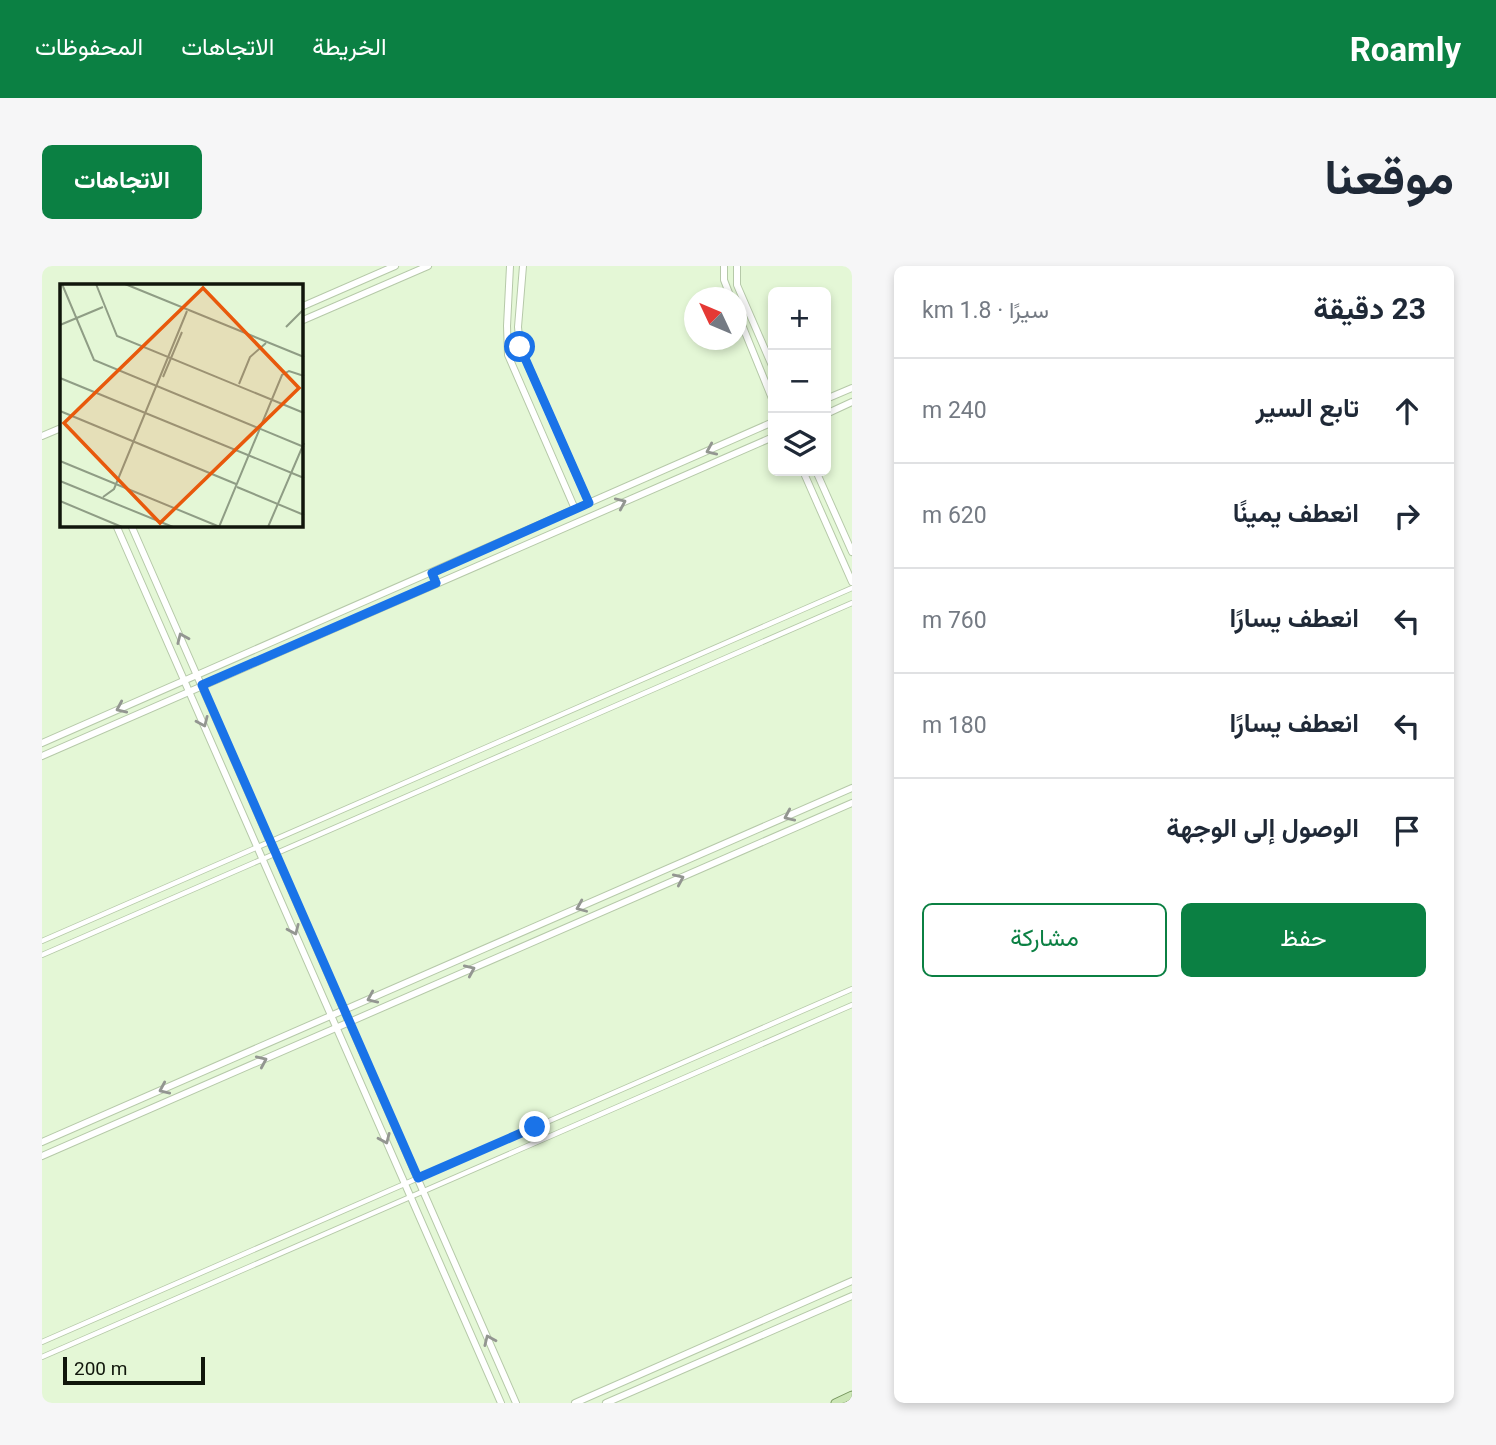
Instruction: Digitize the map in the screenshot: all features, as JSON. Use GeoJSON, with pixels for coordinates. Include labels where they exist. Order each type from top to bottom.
{"type":"FeatureCollection","features":[{"type":"Feature","properties":{"kind":"main road"},"geometry":{"type":"LineString","coordinates":[[835,1403],[852,1395]]}},
{"type":"Feature","properties":{"kind":"street"},"geometry":{"type":"LineString","coordinates":[[303,306],[395,266]]}},
{"type":"Feature","properties":{"kind":"street"},"geometry":{"type":"LineString","coordinates":[[303,320],[428,266]]}},
{"type":"Feature","properties":{"kind":"street"},"geometry":{"type":"LineString","coordinates":[[510,266],[508,355],[575,509]]}},
{"type":"Feature","properties":{"kind":"street"},"geometry":{"type":"LineString","coordinates":[[523,266],[518,327],[520,347],[589,503]]}},
{"type":"Feature","properties":{"kind":"street"},"geometry":{"type":"LineString","coordinates":[[724,266],[727,287]]}},
{"type":"Feature","properties":{"kind":"street"},"geometry":{"type":"LineString","coordinates":[[737,266],[737,285],[768,356]]}},
{"type":"Feature","properties":{"kind":"street"},"geometry":{"type":"LineString","coordinates":[[747,335],[768,388]]}},
{"type":"Feature","properties":{"kind":"street"},"geometry":{"type":"LineString","coordinates":[[831,397],[852,388]]}},
{"type":"Feature","properties":{"kind":"street"},"geometry":{"type":"LineString","coordinates":[[828,413],[852,402]]}},
{"type":"Feature","properties":{"kind":"street"},"geometry":{"type":"LineString","coordinates":[[42,743],[768,424]]}},
{"type":"Feature","properties":{"kind":"street"},"geometry":{"type":"LineString","coordinates":[[42,436],[60,428]]}},
{"type":"Feature","properties":{"kind":"street"},"geometry":{"type":"LineString","coordinates":[[42,755],[768,439]]}},
{"type":"Feature","properties":{"kind":"street"},"geometry":{"type":"LineString","coordinates":[[805,476],[852,582]]}},
{"type":"Feature","properties":{"kind":"street"},"geometry":{"type":"LineString","coordinates":[[818,476],[852,552]]}},
{"type":"Feature","properties":{"kind":"street"},"geometry":{"type":"LineString","coordinates":[[117,527],[501,1403]]}},
{"type":"Feature","properties":{"kind":"street"},"geometry":{"type":"LineString","coordinates":[[132,527],[516,1403]]}},
{"type":"Feature","properties":{"kind":"street"},"geometry":{"type":"LineString","coordinates":[[432,573],[436,583]]}},
{"type":"Feature","properties":{"kind":"street"},"geometry":{"type":"LineString","coordinates":[[42,941],[852,588]]}},
{"type":"Feature","properties":{"kind":"street"},"geometry":{"type":"LineString","coordinates":[[42,955],[852,603]]}},
{"type":"Feature","properties":{"kind":"street"},"geometry":{"type":"LineString","coordinates":[[42,1142],[852,789]]}},
{"type":"Feature","properties":{"kind":"street"},"geometry":{"type":"LineString","coordinates":[[42,1156],[852,803]]}},
{"type":"Feature","properties":{"kind":"street"},"geometry":{"type":"LineString","coordinates":[[42,1342],[852,989]]}},
{"type":"Feature","properties":{"kind":"street"},"geometry":{"type":"LineString","coordinates":[[42,1357],[852,1004]]}},
{"type":"Feature","properties":{"kind":"street"},"geometry":{"type":"LineString","coordinates":[[575,1403],[852,1282]]}},
{"type":"Feature","properties":{"kind":"street"},"geometry":{"type":"LineString","coordinates":[[606,1403],[852,1296]]}},
{"type":"Feature","properties":{"kind":"route"},"geometry":{"type":"LineString","coordinates":[[520,347],[589,503],[432,573],[436,583],[202,685],[418,1178],[535,1127]]}}]}
